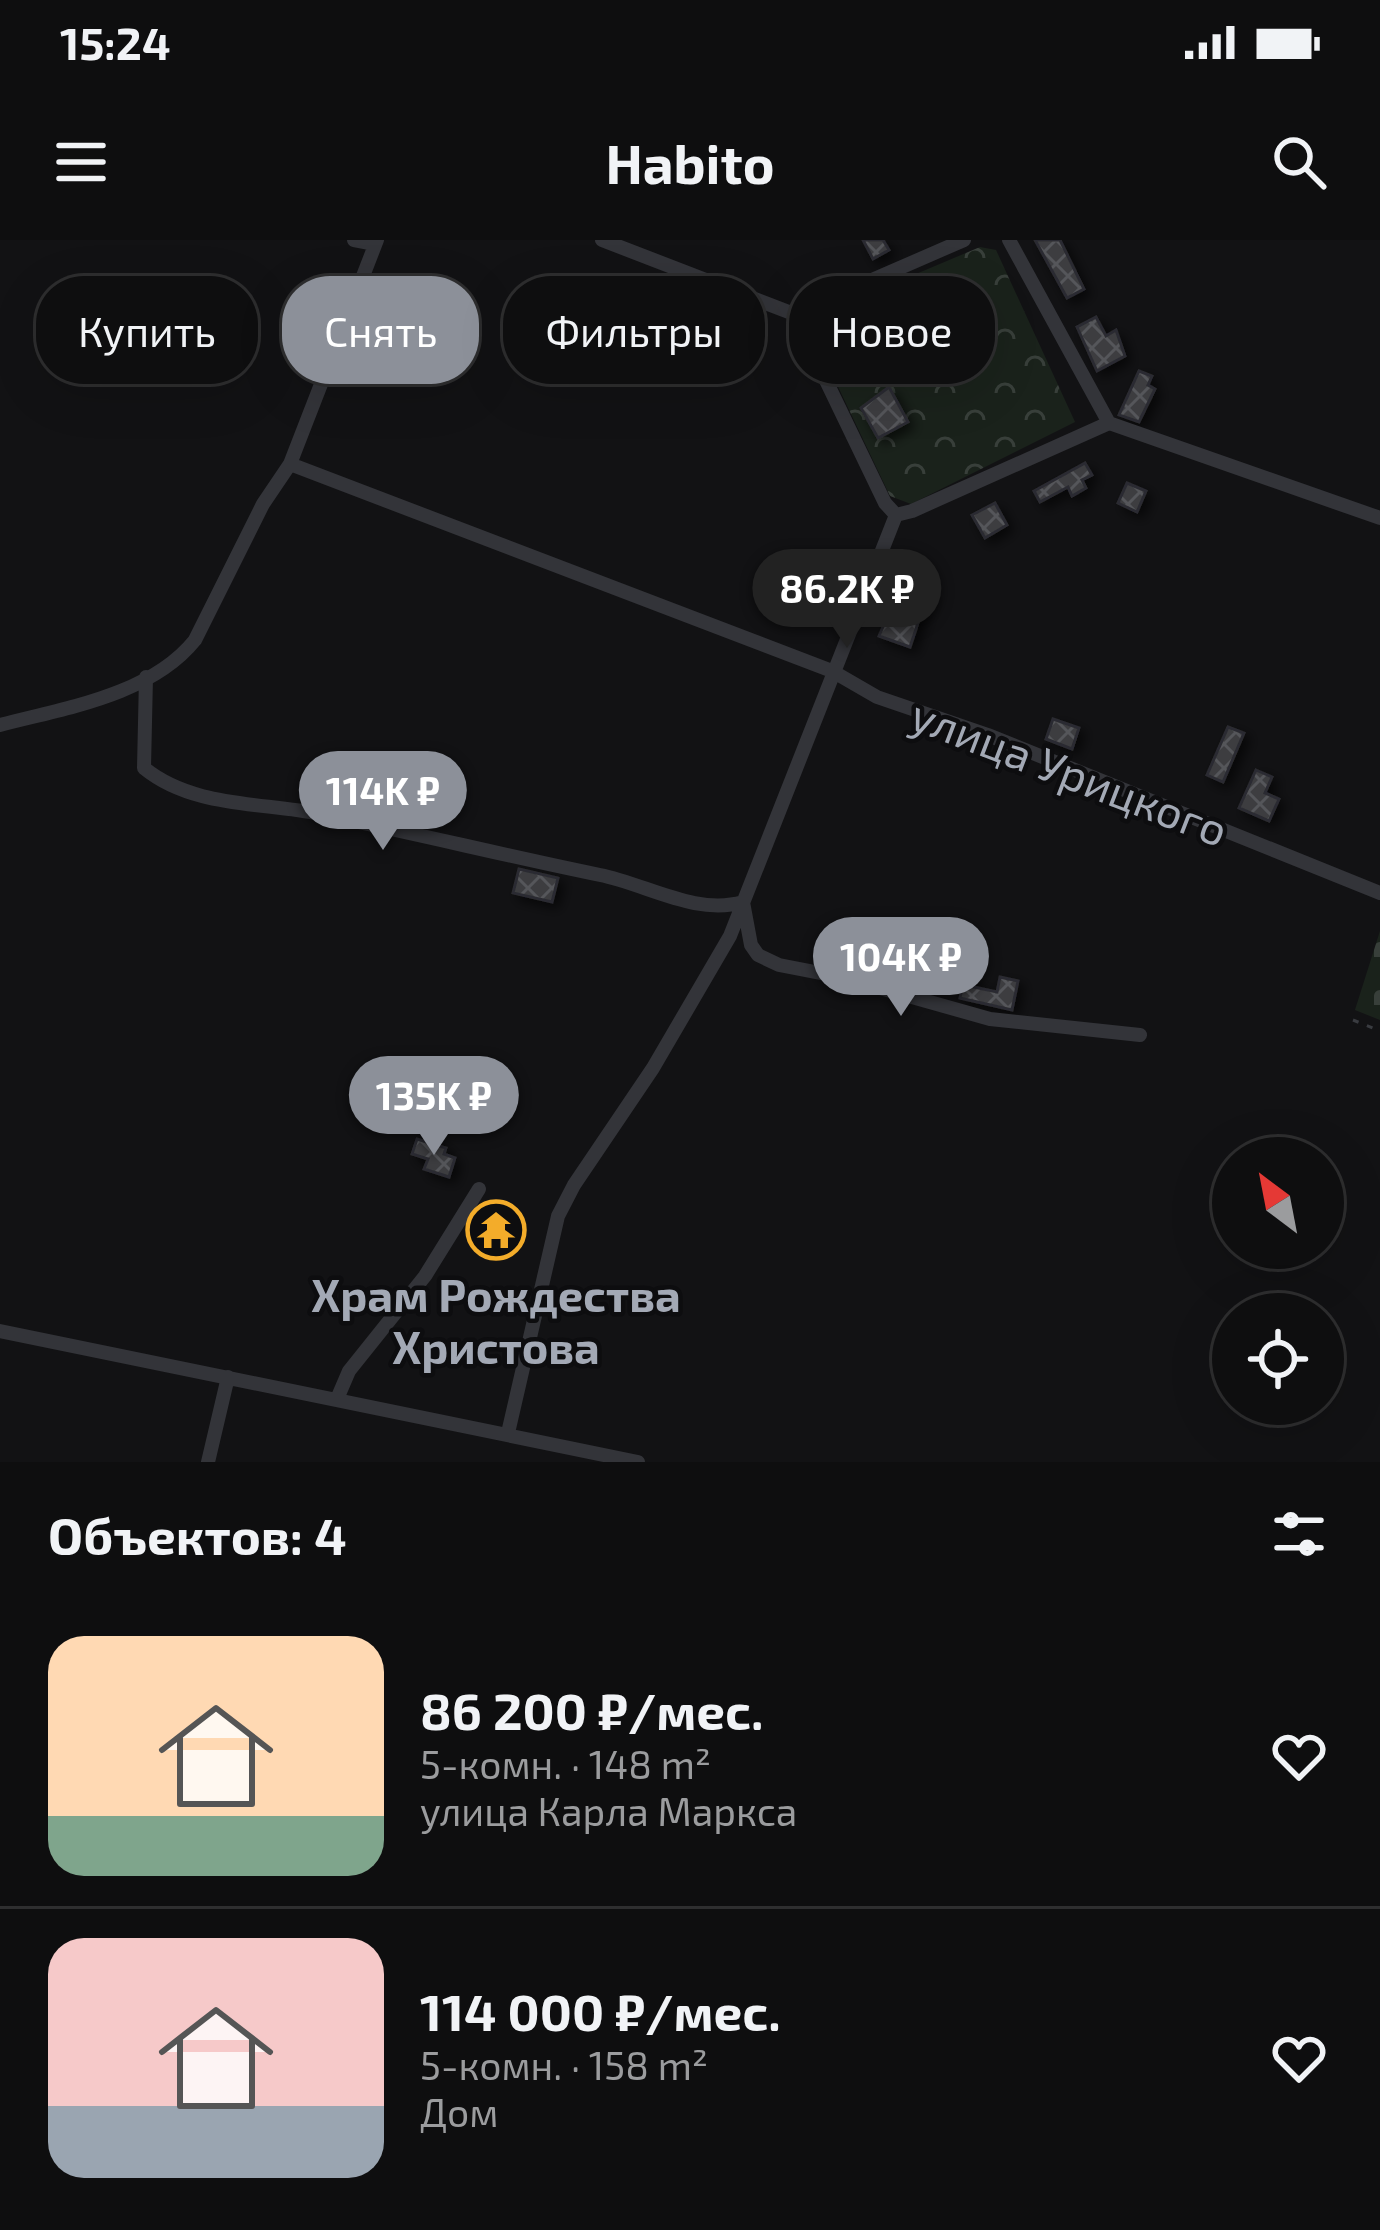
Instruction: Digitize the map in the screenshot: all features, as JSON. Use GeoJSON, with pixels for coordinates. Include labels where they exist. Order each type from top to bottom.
{"type":"FeatureCollection","features":[{"type":"Feature","properties":{"kind":"street"},"geometry":{"type":"LineString","coordinates":[[0,725],[124,689],[182,656],[195,640],[263,504],[290,464],[376,242],[354,240]]}},
{"type":"Feature","properties":{"kind":"street"},"geometry":{"type":"LineString","coordinates":[[602,240],[789,312]]}},
{"type":"Feature","properties":{"kind":"street"},"geometry":{"type":"LineString","coordinates":[[881,276],[964,240]]}},
{"type":"Feature","properties":{"kind":"street"},"geometry":{"type":"LineString","coordinates":[[1009,240],[1109,423],[1380,518]]}},
{"type":"Feature","properties":{"kind":"street"},"geometry":{"type":"LineString","coordinates":[[828,384],[885,503],[896,515]]}},
{"type":"Feature","properties":{"kind":"street"},"geometry":{"type":"LineString","coordinates":[[508,1433],[558,1216],[730,936],[896,515],[1109,423]]}},
{"type":"Feature","properties":{"kind":"street","name":"улица Урицкого"},"geometry":{"type":"LineString","coordinates":[[290,464],[832,671],[877,697],[988,735],[1380,893]]}},
{"type":"Feature","properties":{"kind":"street"},"geometry":{"type":"LineString","coordinates":[[146,677],[144,768],[174,784],[228,804],[298,810],[362,823],[612,877],[721,908],[742,902]]}},
{"type":"Feature","properties":{"kind":"street"},"geometry":{"type":"LineString","coordinates":[[742,902],[751,944],[758,955],[779,965],[842,977],[989,1019],[1140,1035]]}},
{"type":"Feature","properties":{"kind":"street"},"geometry":{"type":"LineString","coordinates":[[337,1399],[349,1371],[425,1276],[478,1189]]}},
{"type":"Feature","properties":{"kind":"street"},"geometry":{"type":"LineString","coordinates":[[0,1331],[638,1462]]}},
{"type":"Feature","properties":{"kind":"street"},"geometry":{"type":"LineString","coordinates":[[208,1462],[228,1377]]}},
{"type":"Feature","properties":{"kind":"path"},"geometry":{"type":"LineString","coordinates":[[1353,1021],[1380,1031]]}},
{"type":"Feature","properties":{"kind":"green space"},"geometry":{"type":"Polygon","coordinates":[[[980,247],[996,250],[1075,422],[911,504],[890,496],[837,384],[995,384],[995,276],[911,276],[980,247]]]}},
{"type":"Feature","properties":{"kind":"green space"},"geometry":{"type":"Polygon","coordinates":[[[1380,931],[1380,1020],[1355,1010],[1380,931]]]}},
{"type":"Feature","properties":{"kind":"building"},"geometry":{"type":"Polygon","coordinates":[[[863,240],[883,240],[889,250],[873,259],[863,240]]]}},
{"type":"Feature","properties":{"kind":"building"},"geometry":{"type":"Polygon","coordinates":[[[1035,240],[1060,240],[1084,289],[1067,298],[1035,240]]]}},
{"type":"Feature","properties":{"kind":"building"},"geometry":{"type":"Polygon","coordinates":[[[1096,317],[1106,336],[1116,330],[1125,356],[1097,371],[1077,327],[1096,317]]]}},
{"type":"Feature","properties":{"kind":"building"},"geometry":{"type":"Polygon","coordinates":[[[1139,371],[1152,376],[1148,385],[1155,389],[1139,422],[1119,415],[1139,371]]]}},
{"type":"Feature","properties":{"kind":"building"},"geometry":{"type":"Polygon","coordinates":[[[889,387],[908,422],[878,438],[861,408],[889,387]]]}},
{"type":"Feature","properties":{"kind":"building"},"geometry":{"type":"Polygon","coordinates":[[[1085,463],[1092,475],[1082,480],[1086,488],[1072,496],[1068,487],[1040,502],[1034,491],[1085,463]]]}},
{"type":"Feature","properties":{"kind":"building"},"geometry":{"type":"Polygon","coordinates":[[[1127,483],[1146,491],[1137,512],[1118,503],[1127,483]]]}},
{"type":"Feature","properties":{"kind":"building"},"geometry":{"type":"Polygon","coordinates":[[[995,503],[1007,525],[985,538],[972,515],[995,503]]]}},
{"type":"Feature","properties":{"kind":"building"},"geometry":{"type":"Polygon","coordinates":[[[902,583],[928,593],[910,647],[879,636],[902,583]]]}},
{"type":"Feature","properties":{"kind":"building"},"geometry":{"type":"Polygon","coordinates":[[[1053,719],[1079,728],[1072,749],[1046,739],[1053,719]]]}},
{"type":"Feature","properties":{"kind":"building"},"geometry":{"type":"Polygon","coordinates":[[[1228,727],[1244,733],[1223,782],[1207,775],[1228,727]]]}},
{"type":"Feature","properties":{"kind":"building"},"geometry":{"type":"Polygon","coordinates":[[[1256,770],[1272,777],[1265,793],[1279,799],[1269,821],[1239,808],[1256,770]]]}},
{"type":"Feature","properties":{"kind":"building"},"geometry":{"type":"Polygon","coordinates":[[[519,869],[558,878],[552,902],[513,893],[519,869]]]}},
{"type":"Feature","properties":{"kind":"building"},"geometry":{"type":"Polygon","coordinates":[[[1000,977],[1018,981],[1012,1010],[960,998],[964,978],[975,980],[974,987],[997,992],[1000,977]]]}},
{"type":"Feature","properties":{"kind":"building"},"geometry":{"type":"Polygon","coordinates":[[[417,1139],[446,1148],[444,1154],[455,1158],[449,1177],[424,1169],[428,1159],[412,1154],[417,1139]]]}},
{"type":"Feature","properties":{"kind":"place","name":"Храм Рождества Христова"},"geometry":{"type":"Point","coordinates":[496,1230]}}]}
